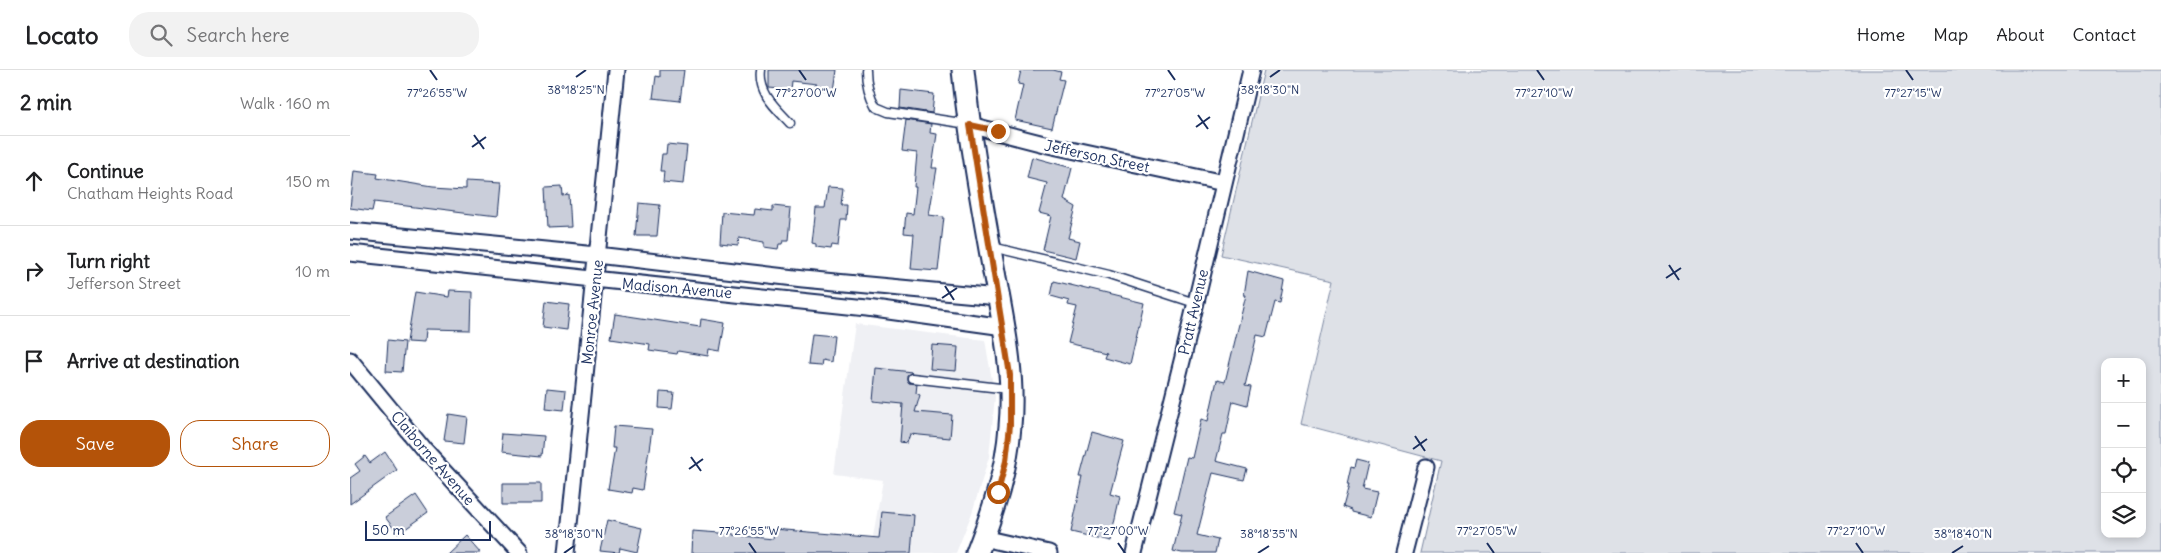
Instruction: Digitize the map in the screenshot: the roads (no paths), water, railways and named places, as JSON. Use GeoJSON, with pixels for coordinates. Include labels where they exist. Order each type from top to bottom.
{"type":"FeatureCollection","features":[{"type":"Feature","properties":{"kind":"main road"},"geometry":{"type":"LineString","coordinates":[[964,70],[970,125],[1004,327],[1011,389],[1006,461],[980,545]]}},
{"type":"Feature","properties":{"kind":"street","name":"Monroe Avenue"},"geometry":{"type":"LineString","coordinates":[[567,553],[616,70]]}},
{"type":"Feature","properties":{"kind":"street","name":"Pratt Avenue"},"geometry":{"type":"LineString","coordinates":[[1134,553],[1250,70]]}},
{"type":"Feature","properties":{"kind":"street","name":"Jefferson Street"},"geometry":{"type":"LineString","coordinates":[[970,125],[1048,145],[1224,183]]}},
{"type":"Feature","properties":{"kind":"street","name":"Madison Avenue"},"geometry":{"type":"LineString","coordinates":[[350,231],[804,279],[998,297]]}},
{"type":"Feature","properties":{"kind":"street","name":"Madison Avenue"},"geometry":{"type":"LineString","coordinates":[[350,253],[867,308],[1004,327]]}},
{"type":"Feature","properties":{"kind":"street","name":"Claiborne Avenue"},"geometry":{"type":"LineString","coordinates":[[350,360],[424,450],[519,553]]}},
{"type":"Feature","properties":{"kind":"street"},"geometry":{"type":"LineString","coordinates":[[1404,553],[1426,467]]}},
{"type":"Feature","properties":{"kind":"street"},"geometry":{"type":"LineString","coordinates":[[980,545],[1049,553]]}},
{"type":"Feature","properties":{"kind":"lane"},"geometry":{"type":"LineString","coordinates":[[760,70],[762,90],[769,101],[790,123]]}},
{"type":"Feature","properties":{"kind":"lane"},"geometry":{"type":"LineString","coordinates":[[866,70],[866,81],[870,97],[876,107],[888,112],[970,125]]}},
{"type":"Feature","properties":{"kind":"lane"},"geometry":{"type":"LineString","coordinates":[[990,247],[1109,275],[1195,303]]}},
{"type":"Feature","properties":{"kind":"lane"},"geometry":{"type":"LineString","coordinates":[[912,378],[1011,389]]}}]}
